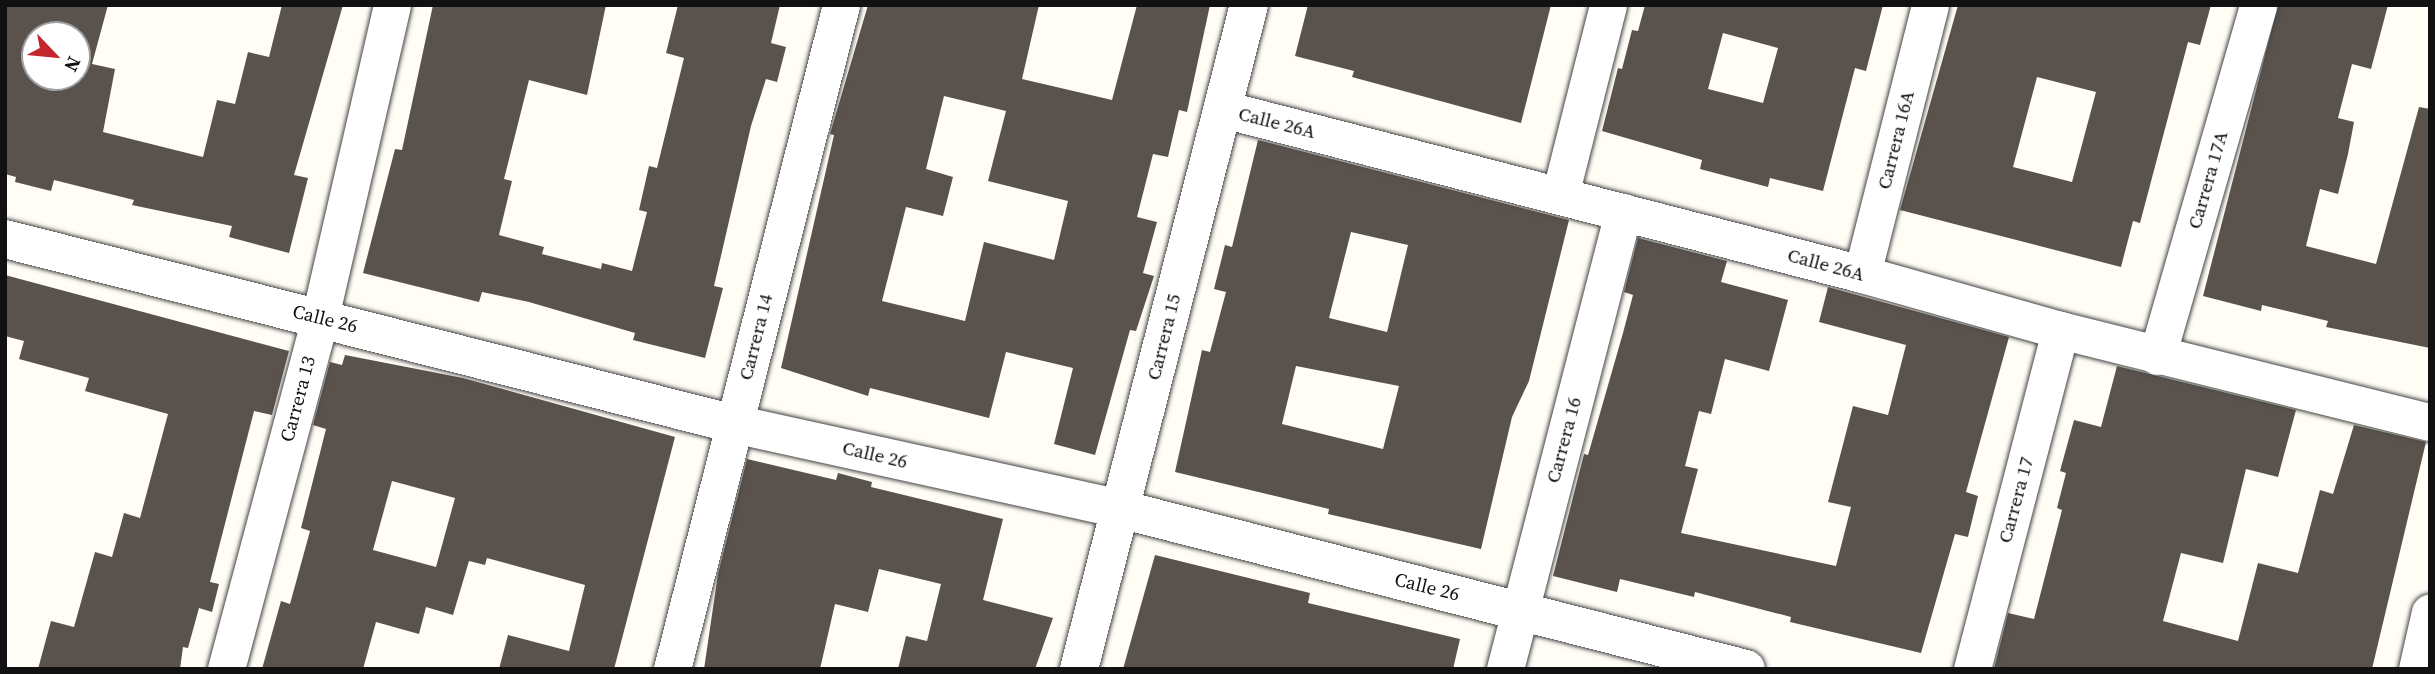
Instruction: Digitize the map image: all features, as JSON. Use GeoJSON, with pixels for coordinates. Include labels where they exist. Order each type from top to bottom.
{"type":"FeatureCollection","features":[{"type":"Feature","properties":{"kind":"street","name":"Carrera 13"},"geometry":{"type":"LineString","coordinates":[[226,669],[320,317],[392,5]]}},
{"type":"Feature","properties":{"kind":"street","name":"Carrera 14"},"geometry":{"type":"LineString","coordinates":[[672,669],[841,5]]}},
{"type":"Feature","properties":{"kind":"street","name":"Carrera 15"},"geometry":{"type":"LineString","coordinates":[[1079,669],[1250,5]]}},
{"type":"Feature","properties":{"kind":"street"},"geometry":{"type":"LineString","coordinates":[[1560,195],[1608,5]]}},
{"type":"Feature","properties":{"kind":"street","name":"Carrera 16A"},"geometry":{"type":"LineString","coordinates":[[1862,274],[1930,5]]}},
{"type":"Feature","properties":{"kind":"street","name":"Carrera 17A"},"geometry":{"type":"LineString","coordinates":[[2157,356],[2258,5]]}},
{"type":"Feature","properties":{"kind":"street","name":"Calle 26A"},"geometry":{"type":"LineString","coordinates":[[1223,109],[1862,274],[2157,356],[2430,422]]}},
{"type":"Feature","properties":{"kind":"street","name":"Carrera 16"},"geometry":{"type":"LineString","coordinates":[[1505,669],[1623,212]]}},
{"type":"Feature","properties":{"kind":"street","name":"Calle 26"},"geometry":{"type":"LineString","coordinates":[[5,239],[734,424],[1120,509],[1746,669]]}},
{"type":"Feature","properties":{"kind":"street","name":"Carrera 17"},"geometry":{"type":"LineString","coordinates":[[1972,669],[2060,330]]}},
{"type":"Feature","properties":{"kind":"street"},"geometry":{"type":"LineString","coordinates":[[2417,669],[2430,612]]}},
{"type":"Feature","properties":{"kind":"building"},"geometry":{"type":"Polygon","coordinates":[[[5,5],[108,5],[92,64],[115,69],[103,132],[203,157],[217,100],[235,104],[248,52],[269,57],[282,5],[343,5],[294,175],[308,178],[289,253],[229,237],[232,226],[132,205],[134,200],[54,180],[51,191],[15,182],[16,177],[5,174],[5,5]]]}},
{"type":"Feature","properties":{"kind":"building"},"geometry":{"type":"Polygon","coordinates":[[[433,5],[606,5],[587,95],[529,80],[504,179],[512,181],[499,235],[544,247],[542,254],[601,269],[602,263],[632,271],[647,212],[639,210],[649,166],[657,168],[684,58],[666,53],[678,5],[780,5],[771,43],[786,47],[777,82],[766,79],[751,126],[714,286],[723,288],[705,358],[633,340],[635,333],[529,302],[482,292],[479,302],[363,273],[395,149],[402,150],[433,5]]]}},
{"type":"Feature","properties":{"kind":"building"},"geometry":{"type":"Polygon","coordinates":[[[868,5],[1039,5],[1022,79],[1112,100],[1137,5],[1210,5],[1187,112],[1179,110],[1168,157],[1153,154],[1137,217],[1157,222],[1143,273],[1154,276],[1136,331],[1130,330],[1095,455],[1054,444],[1073,368],[1006,352],[989,418],[870,388],[868,396],[781,368],[834,135],[830,134],[868,5]],[[944,96],[926,169],[953,177],[943,216],[906,207],[882,301],[965,321],[984,242],[1054,260],[1068,201],[988,181],[1006,111],[944,96]]]}},
{"type":"Feature","properties":{"kind":"building"},"geometry":{"type":"Polygon","coordinates":[[[1308,5],[1551,5],[1521,123],[1352,77],[1354,71],[1295,56],[1308,5]]]}},
{"type":"Feature","properties":{"kind":"building"},"geometry":{"type":"Polygon","coordinates":[[[1645,5],[1883,5],[1866,71],[1855,68],[1823,191],[1770,178],[1768,187],[1700,169],[1702,160],[1602,131],[1618,68],[1622,69],[1632,30],[1638,31],[1645,5]],[[1723,33],[1708,89],[1763,103],[1778,48],[1723,33]]]}},
{"type":"Feature","properties":{"kind":"building"},"geometry":{"type":"Polygon","coordinates":[[[1958,5],[2211,5],[2200,45],[2188,42],[2140,223],[2133,221],[2121,267],[1900,210],[1958,5]],[[2037,77],[2013,167],[2072,182],[2096,92],[2037,77]]]}},
{"type":"Feature","properties":{"kind":"building"},"geometry":{"type":"Polygon","coordinates":[[[2278,5],[2388,5],[2371,69],[2352,64],[2338,118],[2354,122],[2338,194],[2320,189],[2306,246],[2376,264],[2419,107],[2430,109],[2430,348],[2326,327],[2328,321],[2262,305],[2261,311],[2203,296],[2278,5]]]}},
{"type":"Feature","properties":{"kind":"building"},"geometry":{"type":"Polygon","coordinates":[[[1258,140],[1569,220],[1529,381],[1512,417],[1481,549],[1328,514],[1329,509],[1175,472],[1202,350],[1210,352],[1226,292],[1214,289],[1225,245],[1232,247],[1258,140]],[[1351,232],[1329,318],[1387,332],[1408,245],[1351,232]],[[1296,366],[1282,424],[1383,449],[1399,386],[1296,366]]]}},
{"type":"Feature","properties":{"kind":"building"},"geometry":{"type":"Polygon","coordinates":[[[1638,238],[1727,261],[1721,282],[1788,300],[1769,371],[1725,359],[1711,414],[1699,411],[1685,466],[1698,469],[1681,533],[1836,566],[1851,507],[1828,502],[1853,406],[1888,415],[1906,345],[1819,322],[1828,287],[2009,337],[1966,492],[1978,496],[1968,537],[1955,534],[1921,653],[1790,622],[1791,617],[1695,592],[1694,597],[1620,579],[1617,592],[1553,576],[1584,454],[1588,455],[1633,295],[1624,292],[1638,238]]]}},
{"type":"Feature","properties":{"kind":"building"},"geometry":{"type":"Polygon","coordinates":[[[5,275],[289,351],[272,415],[254,411],[210,582],[219,584],[212,612],[199,608],[188,648],[183,647],[180,669],[38,669],[51,621],[74,627],[95,552],[112,557],[124,513],[140,518],[168,414],[85,391],[89,378],[19,359],[24,341],[5,336],[5,275]]]}},
{"type":"Feature","properties":{"kind":"building"},"geometry":{"type":"Polygon","coordinates":[[[345,355],[463,378],[675,437],[614,669],[499,669],[508,635],[569,651],[585,585],[487,558],[485,565],[469,561],[453,615],[426,607],[419,634],[376,622],[363,669],[262,669],[281,601],[290,604],[310,531],[301,528],[326,429],[313,425],[330,362],[342,365],[345,355]],[[392,481],[373,550],[436,567],[455,498],[392,481]]]}},
{"type":"Feature","properties":{"kind":"building"},"geometry":{"type":"Polygon","coordinates":[[[2117,366],[2296,410],[2278,477],[2246,469],[2223,563],[2181,553],[2163,621],[2238,641],[2258,563],[2298,573],[2320,490],[2333,494],[2354,425],[2426,442],[2372,669],[1994,669],[2008,613],[2034,619],[2062,510],[2057,508],[2066,473],[2060,471],[2074,420],[2101,427],[2117,366]]]}},
{"type":"Feature","properties":{"kind":"building"},"geometry":{"type":"Polygon","coordinates":[[[747,459],[836,480],[838,473],[872,482],[871,487],[1003,519],[983,600],[1053,618],[1035,669],[898,669],[906,636],[927,641],[941,584],[879,569],[868,612],[835,604],[820,669],[704,669],[718,574],[747,459]]]}},
{"type":"Feature","properties":{"kind":"building"},"geometry":{"type":"Polygon","coordinates":[[[1155,555],[1310,593],[1308,603],[1460,639],[1453,669],[1123,669],[1155,555]]]}}]}
